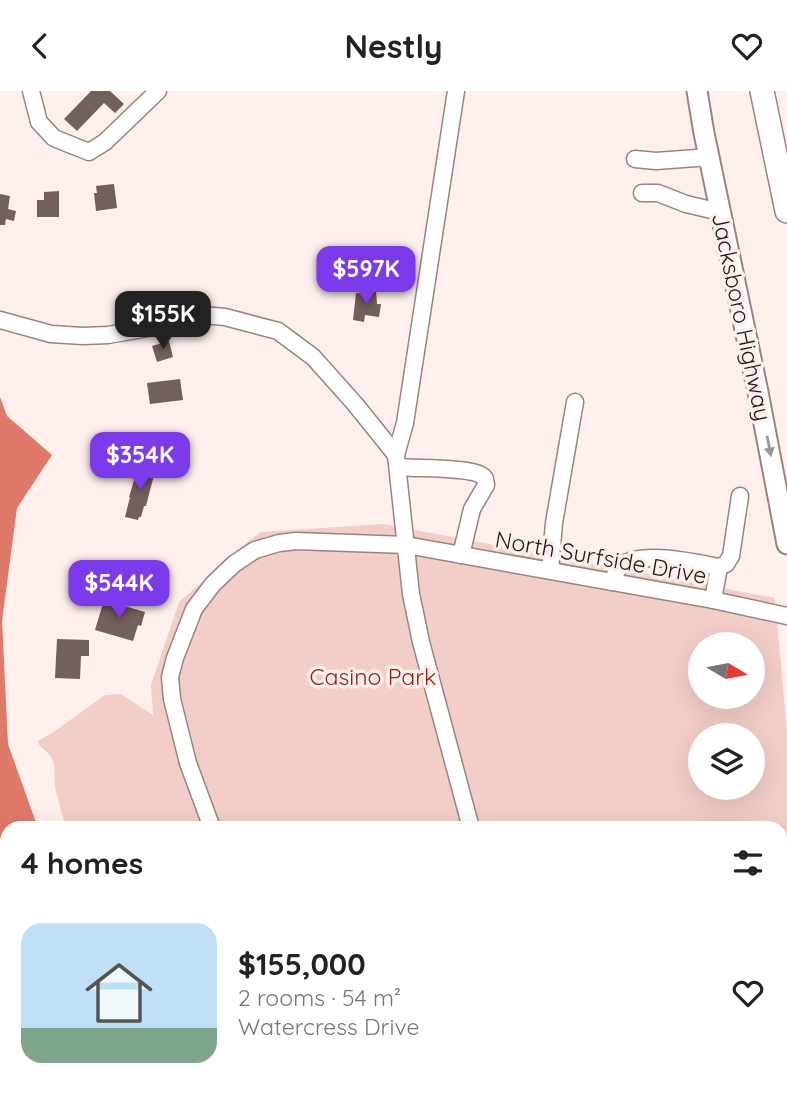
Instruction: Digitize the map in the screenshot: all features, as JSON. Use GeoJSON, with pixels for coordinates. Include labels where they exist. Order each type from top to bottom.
{"type":"FeatureCollection","features":[{"type":"Feature","properties":{"kind":"highway"},"geometry":{"type":"LineString","coordinates":[[762,91],[787,211]]}},
{"type":"Feature","properties":{"kind":"main road","name":"Jacksboro Highway"},"geometry":{"type":"LineString","coordinates":[[697,91],[787,544]]}},
{"type":"Feature","properties":{"kind":"street"},"geometry":{"type":"LineString","coordinates":[[31,91],[39,122],[54,138],[89,152],[106,142],[158,91]]}},
{"type":"Feature","properties":{"kind":"street"},"geometry":{"type":"LineString","coordinates":[[456,91],[397,461],[411,594],[421,642],[469,821]]}},
{"type":"Feature","properties":{"kind":"street"},"geometry":{"type":"LineString","coordinates":[[635,159],[656,161],[709,157]]}},
{"type":"Feature","properties":{"kind":"street"},"geometry":{"type":"LineString","coordinates":[[642,193],[658,193],[686,204],[720,212]]}},
{"type":"Feature","properties":{"kind":"street"},"geometry":{"type":"LineString","coordinates":[[0,320],[51,334],[83,336],[108,335],[203,315],[225,317],[278,331],[313,357],[355,404],[397,461],[473,473],[485,479],[486,485],[468,523],[461,555]]}},
{"type":"Feature","properties":{"kind":"street"},"geometry":{"type":"LineString","coordinates":[[550,570],[554,523],[575,402]]}},
{"type":"Feature","properties":{"kind":"street"},"geometry":{"type":"LineString","coordinates":[[612,582],[619,567],[633,560],[662,558],[719,566],[726,563],[732,556],[740,496]]}},
{"type":"Feature","properties":{"kind":"street","name":"North Surfside Drive"},"geometry":{"type":"LineString","coordinates":[[209,821],[188,763],[172,699],[170,677],[194,609],[213,584],[234,564],[256,550],[296,541],[407,545],[713,600],[787,616]]}},
{"type":"Feature","properties":{"kind":"street"},"geometry":{"type":"LineString","coordinates":[[646,588],[652,558]]}},
{"type":"Feature","properties":{"kind":"street"},"geometry":{"type":"LineString","coordinates":[[713,600],[719,566]]}},
{"type":"Feature","properties":{"kind":"green space","name":"Casino Park"},"geometry":{"type":"Polygon","coordinates":[[[383,524],[775,598],[787,732],[787,821],[64,821],[55,788],[54,764],[38,741],[105,695],[121,694],[153,715],[151,685],[179,602],[261,532],[383,524]]]}},
{"type":"Feature","properties":{"kind":"shaded area"},"geometry":{"type":"Polygon","coordinates":[[[0,397],[7,416],[52,455],[17,508],[2,621],[8,744],[36,821],[0,821],[0,397]]]}},
{"type":"Feature","properties":{"kind":"building"},"geometry":{"type":"Polygon","coordinates":[[[91,91],[110,91],[124,104],[115,113],[104,103],[77,131],[64,119],[91,91]]]}},
{"type":"Feature","properties":{"kind":"building"},"geometry":{"type":"Polygon","coordinates":[[[114,184],[117,208],[96,211],[96,186],[114,184]]]}},
{"type":"Feature","properties":{"kind":"building"},"geometry":{"type":"Polygon","coordinates":[[[59,191],[59,217],[37,217],[37,200],[44,200],[44,192],[59,191]]]}},
{"type":"Feature","properties":{"kind":"building"},"geometry":{"type":"Polygon","coordinates":[[[0,194],[10,196],[8,209],[16,211],[14,221],[6,219],[5,225],[0,225],[0,194]]]}},
{"type":"Feature","properties":{"kind":"building"},"geometry":{"type":"Polygon","coordinates":[[[365,290],[376,291],[377,304],[381,304],[379,317],[365,315],[364,322],[353,320],[356,293],[364,294],[365,290]]]}},
{"type":"Feature","properties":{"kind":"building"},"geometry":{"type":"Polygon","coordinates":[[[169,341],[173,357],[157,362],[152,346],[169,341]]]}},
{"type":"Feature","properties":{"kind":"building"},"geometry":{"type":"Polygon","coordinates":[[[180,379],[183,400],[150,404],[147,383],[180,379]]]}},
{"type":"Feature","properties":{"kind":"building"},"geometry":{"type":"Polygon","coordinates":[[[139,464],[154,468],[154,475],[146,506],[138,520],[125,517],[139,464]]]}},
{"type":"Feature","properties":{"kind":"building"},"geometry":{"type":"Polygon","coordinates":[[[104,600],[145,612],[133,641],[95,630],[104,600]]]}},
{"type":"Feature","properties":{"kind":"building"},"geometry":{"type":"Polygon","coordinates":[[[57,639],[89,640],[89,656],[81,656],[80,679],[55,678],[57,639]]]}}]}
